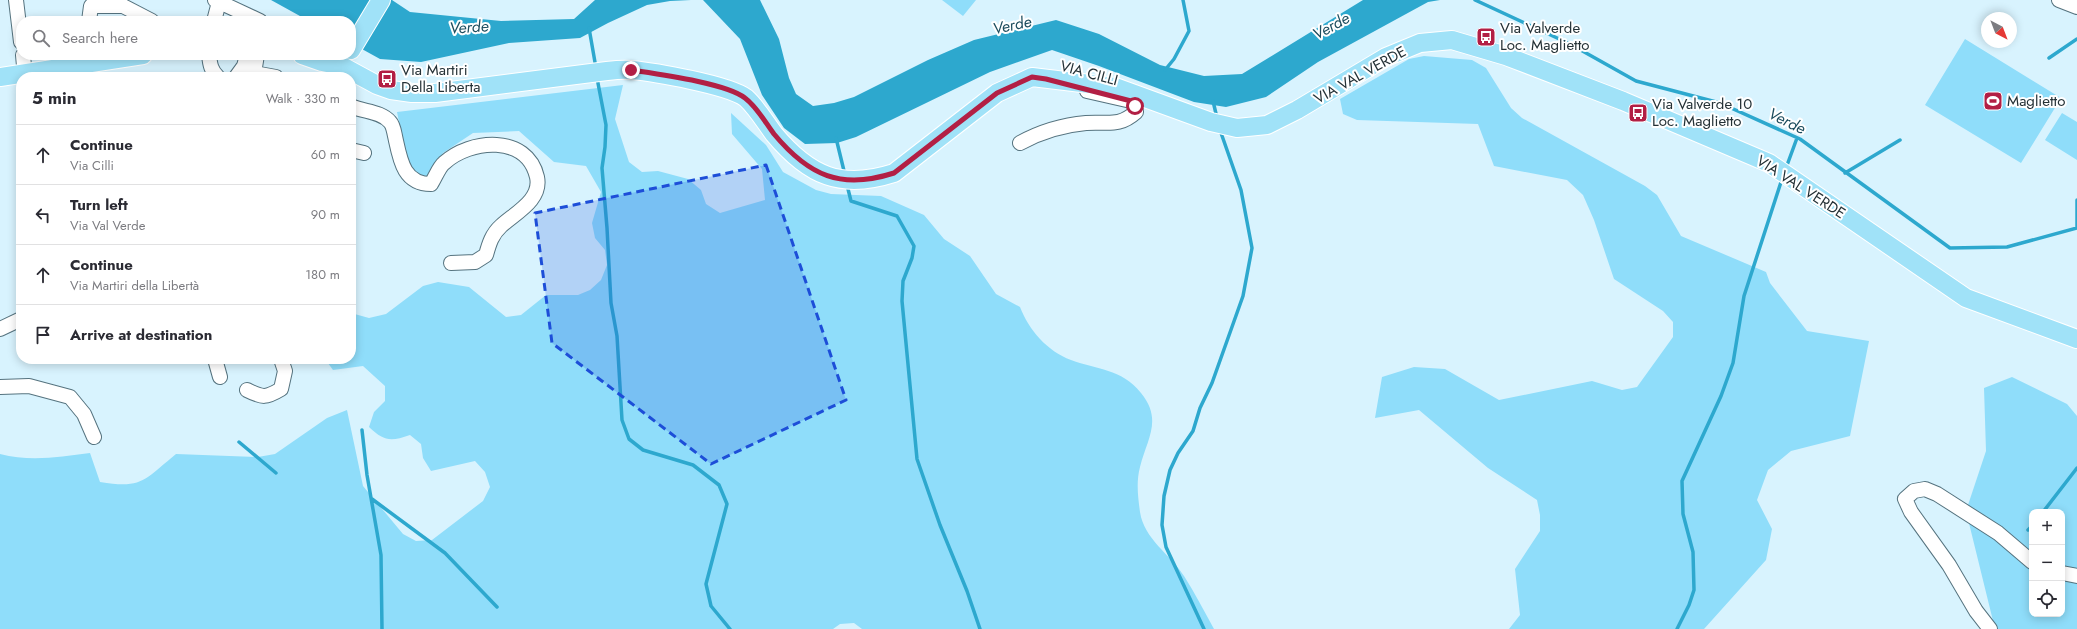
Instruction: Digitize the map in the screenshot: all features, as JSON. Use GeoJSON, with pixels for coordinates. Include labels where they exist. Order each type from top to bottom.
{"type":"FeatureCollection","features":[{"type":"Feature","properties":{"kind":"main road"},"geometry":{"type":"LineString","coordinates":[[356,37],[381,0]]}},
{"type":"Feature","properties":{"kind":"main road","name":"VIA VAL VERDE"},"geometry":{"type":"LineString","coordinates":[[348,60],[378,85],[391,90],[412,93],[436,93],[607,71],[631,70],[667,75],[726,89],[745,98],[794,156],[811,169],[827,176],[844,179],[879,178],[901,169],[919,152],[997,93],[1032,77],[1115,87],[1211,122],[1237,128],[1267,124],[1296,110],[1386,57],[1420,42],[1452,40],[1514,58],[1623,101],[1769,163],[1966,298],[2077,339]]}},
{"type":"Feature","properties":{"kind":"main road"},"geometry":{"type":"LineString","coordinates":[[36,72],[82,60]]}},
{"type":"Feature","properties":{"kind":"main road"},"geometry":{"type":"LineString","coordinates":[[316,60],[322,62],[329,60]]}},
{"type":"Feature","properties":{"kind":"main road"},"geometry":{"type":"LineString","coordinates":[[0,77],[16,76]]}},
{"type":"Feature","properties":{"kind":"street"},"geometry":{"type":"LineString","coordinates":[[16,0],[18,16]]}},
{"type":"Feature","properties":{"kind":"street"},"geometry":{"type":"LineString","coordinates":[[2059,0],[2077,7]]}},
{"type":"Feature","properties":{"kind":"street"},"geometry":{"type":"LineString","coordinates":[[215,16],[217,1],[249,16]]}},
{"type":"Feature","properties":{"kind":"street"},"geometry":{"type":"LineString","coordinates":[[90,16],[91,6],[123,6],[142,16]]}},
{"type":"Feature","properties":{"kind":"street"},"geometry":{"type":"LineString","coordinates":[[24,60],[25,72]]}},
{"type":"Feature","properties":{"kind":"street"},"geometry":{"type":"LineString","coordinates":[[209,60],[213,72]]}},
{"type":"Feature","properties":{"kind":"street"},"geometry":{"type":"LineString","coordinates":[[240,72],[244,66],[246,60]]}},
{"type":"Feature","properties":{"kind":"street"},"geometry":{"type":"LineString","coordinates":[[253,72],[256,60]]}},
{"type":"Feature","properties":{"kind":"street","name":"VIA CILLI"},"geometry":{"type":"LineString","coordinates":[[1020,143],[1041,132],[1086,123],[1104,124],[1126,120],[1136,112],[1135,106],[1131,101],[1046,79]]}},
{"type":"Feature","properties":{"kind":"street"},"geometry":{"type":"LineString","coordinates":[[356,108],[385,117],[392,124],[401,162],[410,177],[421,184],[431,184],[442,164],[463,150],[494,144],[514,147],[530,159],[538,178],[534,196],[521,211],[500,226],[490,240],[486,255],[475,262],[451,262]]}},
{"type":"Feature","properties":{"kind":"street"},"geometry":{"type":"LineString","coordinates":[[0,329],[16,321]]}},
{"type":"Feature","properties":{"kind":"street"},"geometry":{"type":"LineString","coordinates":[[216,364],[220,377]]}},
{"type":"Feature","properties":{"kind":"street"},"geometry":{"type":"LineString","coordinates":[[247,390],[258,396],[267,397],[281,389],[284,383],[285,371],[283,364]]}},
{"type":"Feature","properties":{"kind":"street"},"geometry":{"type":"LineString","coordinates":[[0,388],[29,386],[70,396],[84,414],[94,437]]}},
{"type":"Feature","properties":{"kind":"street"},"geometry":{"type":"LineString","coordinates":[[1990,629],[1976,611],[1949,565],[1911,512],[1905,499],[1914,491],[1925,489],[1937,494],[1998,533],[2029,559]]}},
{"type":"Feature","properties":{"kind":"street"},"geometry":{"type":"LineString","coordinates":[[2065,574],[2077,576]]}},
{"type":"Feature","properties":{"kind":"highlighted area"},"geometry":{"type":"Polygon","coordinates":[[[766,165],[846,400],[711,464],[552,343],[535,213],[766,165]]]}},
{"type":"Feature","properties":{"kind":"shaded area"},"geometry":{"type":"Polygon","coordinates":[[[942,0],[976,0],[963,16],[942,0]]]}},
{"type":"Feature","properties":{"kind":"shaded area","name":"Maglietto"},"geometry":{"type":"Polygon","coordinates":[[[1965,39],[2061,98],[2021,163],[1925,105],[1965,39]]]}},
{"type":"Feature","properties":{"kind":"shaded area"},"geometry":{"type":"Polygon","coordinates":[[[1424,56],[1472,60],[1486,68],[1511,108],[1522,118],[1645,186],[1657,195],[1681,236],[1766,272],[1770,283],[1807,331],[1869,341],[1850,436],[1791,451],[1768,470],[1757,500],[1772,529],[1766,560],[1704,629],[1509,629],[1520,615],[1515,569],[1540,531],[1540,515],[1537,500],[1488,468],[1419,410],[1375,418],[1382,377],[1414,367],[1445,369],[1499,400],[1592,381],[1622,390],[1637,387],[1673,337],[1673,322],[1663,311],[1614,279],[1594,220],[1583,195],[1567,180],[1494,166],[1478,124],[1357,120],[1343,114],[1340,99],[1409,59],[1424,56]]]}},
{"type":"Feature","properties":{"kind":"shaded area"},"geometry":{"type":"Polygon","coordinates":[[[623,85],[615,119],[629,162],[642,172],[658,171],[688,179],[701,190],[706,204],[720,213],[765,200],[762,169],[732,134],[731,113],[766,145],[783,172],[816,190],[831,194],[881,196],[924,215],[944,239],[970,256],[996,294],[1020,307],[1028,324],[1034,332],[1054,351],[1071,360],[1117,374],[1133,385],[1141,393],[1148,403],[1152,421],[1138,478],[1142,522],[1158,546],[1184,576],[1214,629],[862,629],[854,623],[840,624],[833,629],[0,629],[0,454],[22,458],[34,458],[90,453],[100,482],[114,484],[135,483],[149,476],[176,454],[258,457],[275,454],[327,418],[347,410],[363,486],[403,534],[416,541],[432,540],[483,501],[490,487],[485,472],[475,461],[431,471],[423,458],[421,444],[410,435],[397,439],[388,439],[383,438],[369,427],[374,412],[385,401],[385,386],[363,366],[333,370],[329,364],[356,364],[356,314],[369,318],[386,314],[423,286],[438,282],[469,287],[506,317],[521,315],[546,295],[578,295],[590,290],[601,280],[607,265],[605,250],[595,238],[592,223],[601,192],[586,166],[554,162],[519,131],[473,133],[443,153],[429,177],[415,173],[407,161],[397,112],[623,85]]]}},
{"type":"Feature","properties":{"kind":"shaded area"},"geometry":{"type":"Polygon","coordinates":[[[2062,113],[2077,122],[2077,160],[2045,140],[2062,113]]]}},
{"type":"Feature","properties":{"kind":"shaded area"},"geometry":{"type":"Polygon","coordinates":[[[2012,377],[2067,404],[2077,416],[2077,629],[1995,629],[1966,511],[1986,451],[1984,388],[2012,377]]]}},
{"type":"Feature","properties":{"kind":"water"},"geometry":{"type":"Polygon","coordinates":[[[271,0],[392,0],[410,12],[501,21],[574,19],[595,0],[691,0],[670,1],[647,5],[580,38],[509,43],[421,62],[380,59],[356,46],[356,16],[300,16],[271,0]]]}},
{"type":"Feature","properties":{"kind":"water"},"geometry":{"type":"Polygon","coordinates":[[[703,0],[760,0],[779,39],[789,78],[796,94],[813,106],[834,103],[854,97],[928,60],[974,40],[1056,20],[1099,34],[1160,65],[1204,76],[1242,74],[1363,0],[1440,0],[1428,2],[1318,62],[1266,97],[1226,107],[1194,102],[1052,50],[990,72],[856,137],[837,143],[805,144],[784,128],[762,95],[740,39],[703,0]]]}},
{"type":"Feature","properties":{"kind":"waterway"},"geometry":{"type":"LineString","coordinates":[[1165,70],[1174,59],[1189,31],[1183,0]]}},
{"type":"Feature","properties":{"kind":"waterway","name":"Verde"},"geometry":{"type":"LineString","coordinates":[[1475,0],[1570,44],[1636,81],[1720,103],[1800,139],[1950,248],[2007,247],[2077,228]]}},
{"type":"Feature","properties":{"kind":"waterway"},"geometry":{"type":"LineString","coordinates":[[589,28],[596,68]]}},
{"type":"Feature","properties":{"kind":"waterway"},"geometry":{"type":"LineString","coordinates":[[2049,58],[2077,39]]}},
{"type":"Feature","properties":{"kind":"waterway"},"geometry":{"type":"LineString","coordinates":[[597,78],[606,125],[602,168],[611,303],[617,336],[622,420],[629,439],[643,450],[693,465],[719,485],[727,504],[706,584],[711,606],[730,629]]}},
{"type":"Feature","properties":{"kind":"waterway"},"geometry":{"type":"LineString","coordinates":[[1213,101],[1217,118]]}},
{"type":"Feature","properties":{"kind":"waterway"},"geometry":{"type":"LineString","coordinates":[[1204,629],[1166,547],[1162,525],[1164,496],[1170,470],[1178,453],[1193,431],[1200,408],[1212,383],[1243,296],[1252,248],[1241,190],[1220,130]]}},
{"type":"Feature","properties":{"kind":"waterway"},"geometry":{"type":"LineString","coordinates":[[836,138],[845,175]]}},
{"type":"Feature","properties":{"kind":"waterway"},"geometry":{"type":"LineString","coordinates":[[1786,168],[1797,138]]}},
{"type":"Feature","properties":{"kind":"waterway"},"geometry":{"type":"LineString","coordinates":[[1845,173],[1900,140]]}},
{"type":"Feature","properties":{"kind":"waterway"},"geometry":{"type":"LineString","coordinates":[[1677,629],[1689,605],[1694,590],[1693,552],[1683,514],[1682,481],[1721,396],[1733,363],[1744,296],[1782,179]]}},
{"type":"Feature","properties":{"kind":"waterway"},"geometry":{"type":"LineString","coordinates":[[847,185],[851,201],[897,216],[914,246],[912,258],[903,281],[902,301],[917,459],[940,525],[967,591],[980,629]]}},
{"type":"Feature","properties":{"kind":"waterway"},"geometry":{"type":"LineString","coordinates":[[2077,200],[2077,228]]}},
{"type":"Feature","properties":{"kind":"waterway"},"geometry":{"type":"LineString","coordinates":[[362,430],[367,475],[381,555],[382,629]]}},
{"type":"Feature","properties":{"kind":"waterway"},"geometry":{"type":"LineString","coordinates":[[239,442],[276,473]]}},
{"type":"Feature","properties":{"kind":"waterway"},"geometry":{"type":"LineString","coordinates":[[2045,509],[2077,468]]}},
{"type":"Feature","properties":{"kind":"waterway"},"geometry":{"type":"LineString","coordinates":[[372,499],[445,553],[497,607]]}},
{"type":"Feature","properties":{"kind":"place","name":"Via Valverde Loc. Maglietto"},"geometry":{"type":"Point","coordinates":[1486,37]}},
{"type":"Feature","properties":{"kind":"place","name":"Via Martiri Della Liberta"},"geometry":{"type":"Point","coordinates":[387,79]}},
{"type":"Feature","properties":{"kind":"place","name":"Maglietto"},"geometry":{"type":"Point","coordinates":[1993,101]}},
{"type":"Feature","properties":{"kind":"place","name":"Via Valverde 10 Loc. Maglietto"},"geometry":{"type":"Point","coordinates":[1638,113]}},
{"type":"Feature","properties":{"kind":"route"},"geometry":{"type":"LineString","coordinates":[[631,70],[667,75],[726,89],[745,98],[794,156],[811,169],[827,176],[844,179],[879,178],[894,173],[901,169],[919,152],[997,93],[1032,77],[1046,79],[1131,101],[1135,106]]}}]}
